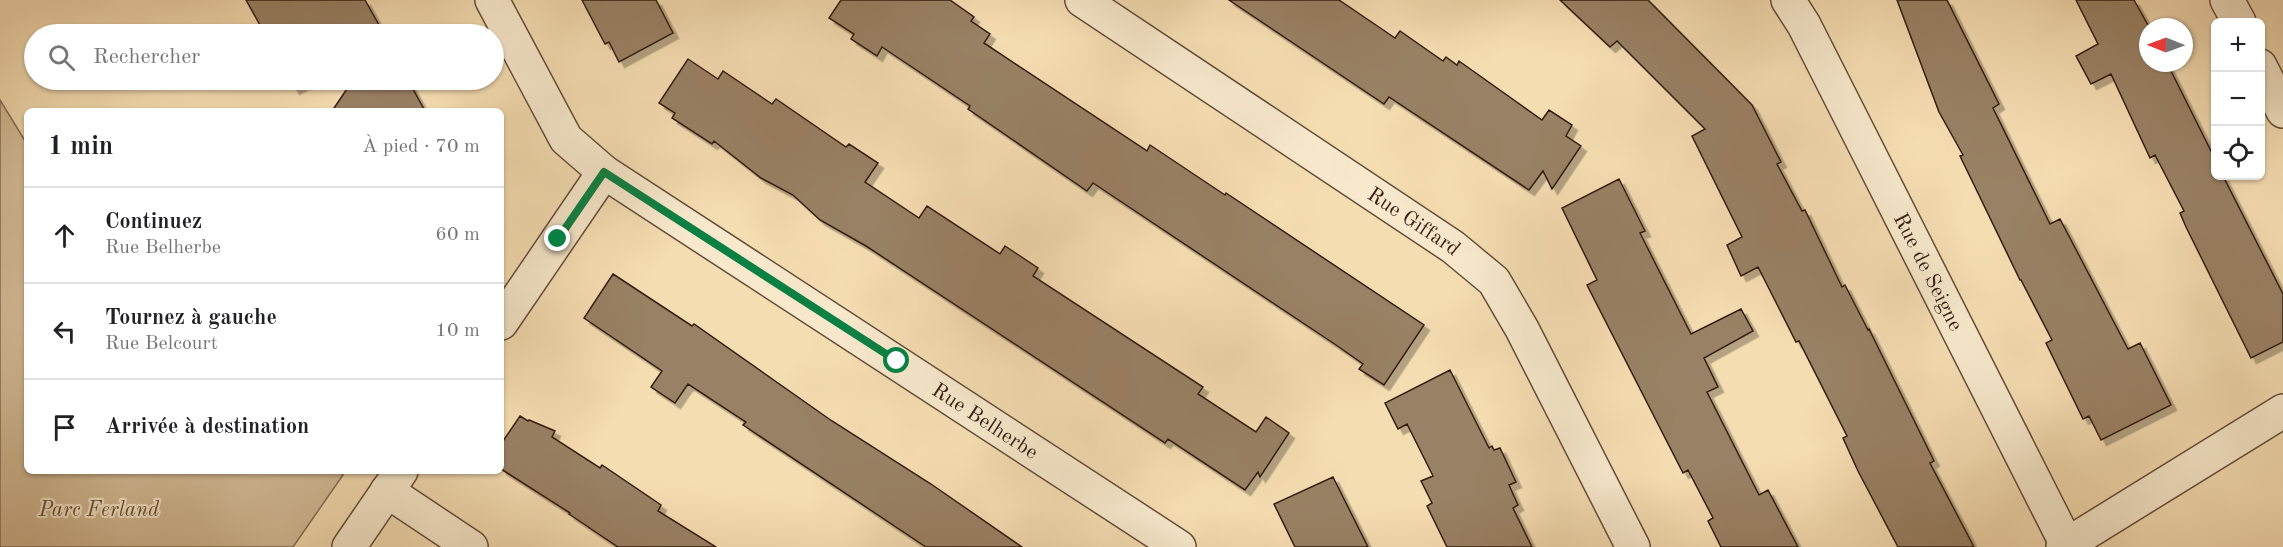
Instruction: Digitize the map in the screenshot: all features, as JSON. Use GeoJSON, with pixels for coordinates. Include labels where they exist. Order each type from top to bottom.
{"type":"FeatureCollection","features":[{"type":"Feature","properties":{"kind":"street","name":"Rue Belherbe"},"geometry":{"type":"LineString","coordinates":[[492,0],[566,139],[604,172],[1179,547]]}},
{"type":"Feature","properties":{"kind":"street","name":"Rue Giffard"},"geometry":{"type":"LineString","coordinates":[[1082,0],[1453,247],[1494,281],[1522,329],[1634,547]]}},
{"type":"Feature","properties":{"kind":"street","name":"Rue de Seigne"},"geometry":{"type":"LineString","coordinates":[[1788,0],[1804,25],[2065,546]]}},
{"type":"Feature","properties":{"kind":"street"},"geometry":{"type":"LineString","coordinates":[[2228,0],[2237,18]]}},
{"type":"Feature","properties":{"kind":"street"},"geometry":{"type":"LineString","coordinates":[[2263,72],[2283,111]]}},
{"type":"Feature","properties":{"kind":"street"},"geometry":{"type":"LineString","coordinates":[[504,319],[604,172]]}},
{"type":"Feature","properties":{"kind":"street"},"geometry":{"type":"LineString","coordinates":[[2065,546],[2283,411]]}},
{"type":"Feature","properties":{"kind":"street"},"geometry":{"type":"LineString","coordinates":[[349,547],[394,481],[471,547]]}},
{"type":"Feature","properties":{"kind":"green space","name":"Parc Ferland"},"geometry":{"type":"Polygon","coordinates":[[[0,100],[24,139],[24,474],[343,475],[293,547],[0,547],[0,100]]]}},
{"type":"Feature","properties":{"kind":"building"},"geometry":{"type":"Polygon","coordinates":[[[246,0],[365,0],[378,24],[259,24],[246,0]]]}},
{"type":"Feature","properties":{"kind":"building"},"geometry":{"type":"Polygon","coordinates":[[[582,0],[656,0],[673,33],[619,62],[609,42],[605,44],[582,0]]]}},
{"type":"Feature","properties":{"kind":"building"},"geometry":{"type":"Polygon","coordinates":[[[841,0],[950,0],[974,17],[971,21],[990,34],[984,43],[1147,151],[1150,145],[1225,195],[1226,193],[1424,325],[1384,385],[1359,369],[1363,364],[1336,345],[1093,183],[1087,191],[968,109],[970,106],[882,47],[877,56],[851,39],[854,34],[829,18],[841,0]]]}},
{"type":"Feature","properties":{"kind":"building"},"geometry":{"type":"Polygon","coordinates":[[[1229,0],[1339,0],[1395,38],[1400,31],[1443,61],[1446,57],[1457,65],[1459,61],[1542,120],[1549,110],[1572,125],[1566,136],[1581,146],[1552,189],[1543,171],[1529,190],[1389,97],[1384,104],[1229,0]]]}},
{"type":"Feature","properties":{"kind":"building"},"geometry":{"type":"Polygon","coordinates":[[[1560,0],[1648,0],[1752,105],[1781,162],[1777,164],[1802,211],[1805,210],[1842,287],[1845,285],[1869,329],[1934,461],[1930,463],[1974,547],[1898,547],[1858,471],[1843,438],[1847,436],[1758,267],[1741,276],[1727,245],[1742,237],[1692,136],[1705,129],[1617,41],[1610,47],[1560,0]]]}},
{"type":"Feature","properties":{"kind":"building"},"geometry":{"type":"Polygon","coordinates":[[[1897,0],[1947,0],[1999,104],[1993,108],[2050,224],[2060,219],[2128,349],[2140,343],[2171,405],[2101,440],[2089,416],[2083,419],[2046,343],[2052,340],[1960,156],[1963,155],[1939,112],[1897,0]]]}},
{"type":"Feature","properties":{"kind":"building"},"geometry":{"type":"Polygon","coordinates":[[[2076,0],[2134,0],[2144,18],[2139,18],[2139,72],[2172,72],[2211,151],[2211,180],[2225,180],[2283,294],[2283,342],[2251,358],[2186,227],[2180,213],[2184,211],[2155,155],[2150,158],[2111,74],[2091,84],[2076,56],[2098,44],[2076,0]]]}},
{"type":"Feature","properties":{"kind":"building"},"geometry":{"type":"Polygon","coordinates":[[[688,59],[718,79],[723,71],[772,104],[776,99],[846,147],[849,144],[878,163],[865,182],[919,218],[927,206],[1000,254],[1005,246],[1038,268],[1033,276],[1203,387],[1198,394],[1256,432],[1266,417],[1289,433],[1260,477],[1258,472],[1245,490],[1168,439],[1165,443],[866,246],[820,220],[793,195],[761,178],[714,141],[712,144],[672,118],[675,113],[659,103],[688,59]]]}},
{"type":"Feature","properties":{"kind":"building"},"geometry":{"type":"Polygon","coordinates":[[[346,90],[413,90],[423,108],[334,108],[346,90]]]}},
{"type":"Feature","properties":{"kind":"building"},"geometry":{"type":"Polygon","coordinates":[[[1619,179],[1645,231],[1640,233],[1691,334],[1741,309],[1753,331],[1704,358],[1718,387],[1707,392],[1759,495],[1768,490],[1798,547],[1721,547],[1708,521],[1713,518],[1688,470],[1683,473],[1587,285],[1597,280],[1562,208],[1619,179]]]}},
{"type":"Feature","properties":{"kind":"building"},"geometry":{"type":"Polygon","coordinates":[[[613,274],[692,326],[694,324],[832,421],[931,484],[1022,547],[926,547],[743,425],[746,422],[688,384],[675,403],[651,387],[662,371],[584,318],[613,274]]]}},
{"type":"Feature","properties":{"kind":"building"},"geometry":{"type":"Polygon","coordinates":[[[1450,370],[1489,448],[1492,446],[1494,450],[1500,448],[1516,482],[1509,485],[1518,505],[1513,508],[1532,547],[1447,547],[1427,506],[1432,503],[1421,481],[1433,476],[1407,424],[1398,429],[1385,403],[1450,370]]]}},
{"type":"Feature","properties":{"kind":"building"},"geometry":{"type":"Polygon","coordinates":[[[520,416],[555,431],[552,437],[600,468],[602,465],[661,505],[658,511],[716,547],[618,547],[504,471],[504,440],[520,416]]]}},
{"type":"Feature","properties":{"kind":"building"},"geometry":{"type":"Polygon","coordinates":[[[1333,477],[1368,547],[1295,547],[1274,504],[1333,477]]]}},
{"type":"Feature","properties":{"kind":"route"},"geometry":{"type":"LineString","coordinates":[[558,239],[604,172],[897,361]]}}]}
